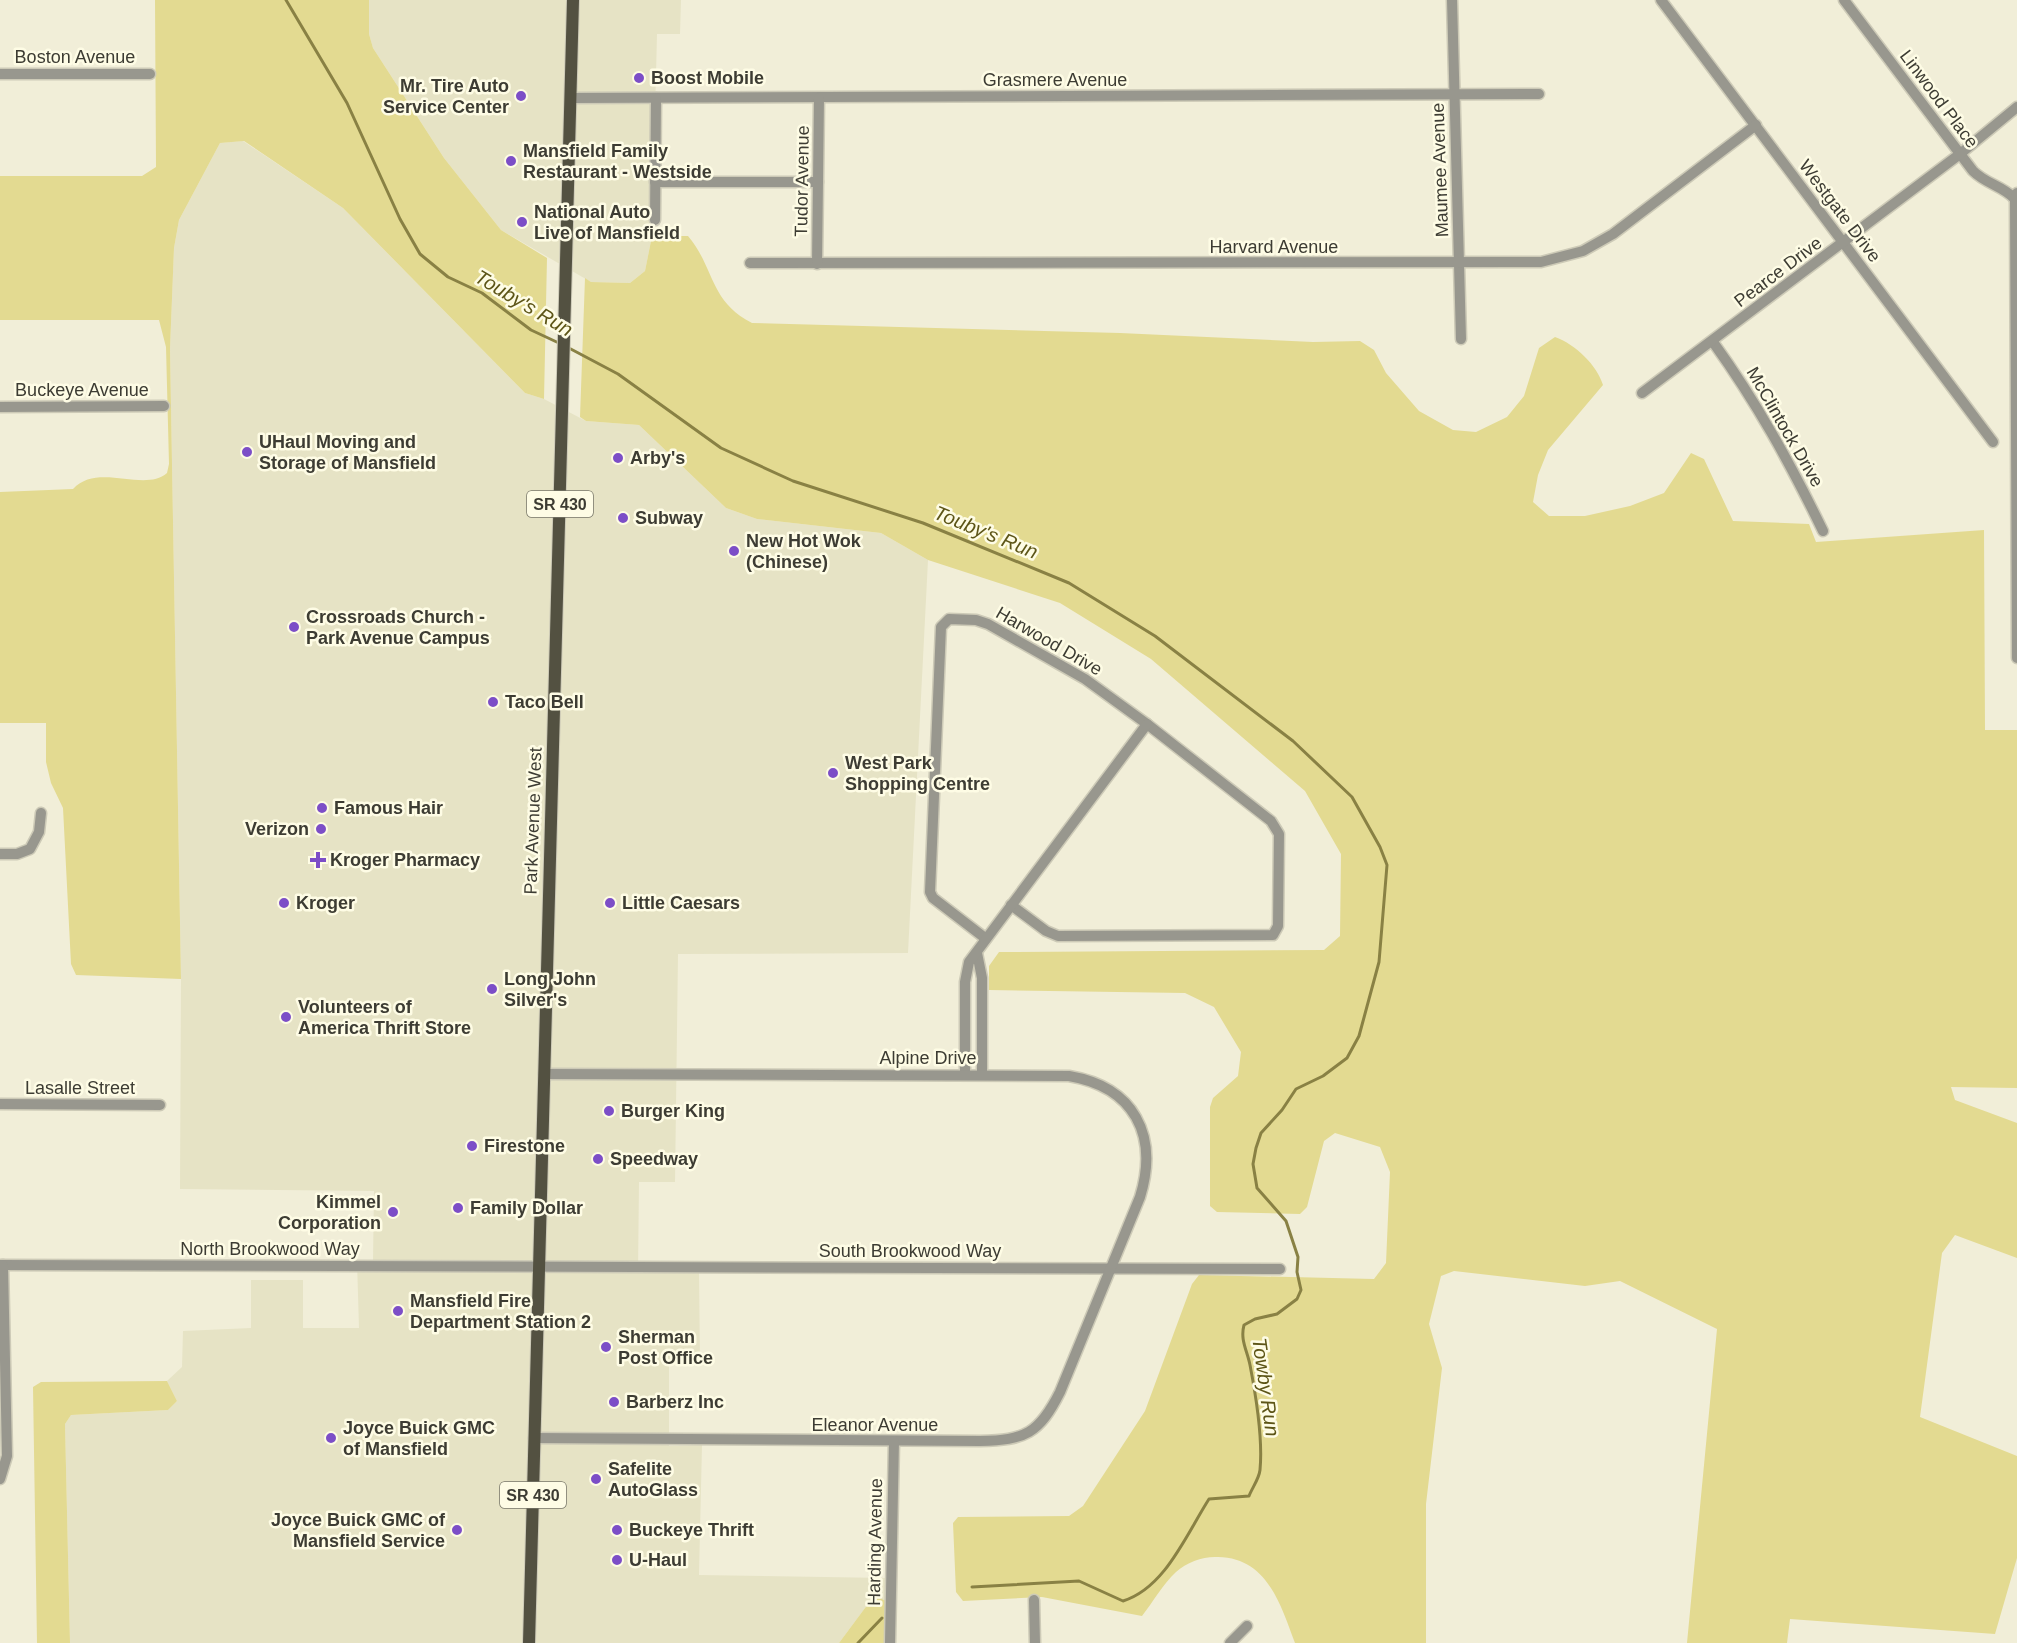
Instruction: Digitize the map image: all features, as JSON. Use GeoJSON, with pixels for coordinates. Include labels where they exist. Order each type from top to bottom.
{"type":"FeatureCollection","features":[{"type":"Feature","properties":{"kind":"main road","name":"Park Avenue West"},"geometry":{"type":"LineString","coordinates":[[529,1643],[573,0]]}},
{"type":"Feature","properties":{"kind":"street","name":"Maumee Avenue"},"geometry":{"type":"LineString","coordinates":[[1452,0],[1461,339]]}},
{"type":"Feature","properties":{"kind":"street","name":"Westgate Drive"},"geometry":{"type":"LineString","coordinates":[[1661,0],[1993,442]]}},
{"type":"Feature","properties":{"kind":"street","name":"Linwood Place"},"geometry":{"type":"LineString","coordinates":[[1844,0],[1979,177],[2016,196]]}},
{"type":"Feature","properties":{"kind":"street","name":"Boston Avenue"},"geometry":{"type":"LineString","coordinates":[[0,74],[150,74]]}},
{"type":"Feature","properties":{"kind":"street","name":"Grasmere Avenue"},"geometry":{"type":"LineString","coordinates":[[571,98],[1539,94]]}},
{"type":"Feature","properties":{"kind":"street"},"geometry":{"type":"LineString","coordinates":[[655,220],[656,98]]}},
{"type":"Feature","properties":{"kind":"street","name":"Tudor Avenue"},"geometry":{"type":"LineString","coordinates":[[817,264],[819,98]]}},
{"type":"Feature","properties":{"kind":"street","name":"Pearce Drive"},"geometry":{"type":"LineString","coordinates":[[1642,393],[1844,243],[2017,107]]}},
{"type":"Feature","properties":{"kind":"street","name":"Harvard Avenue"},"geometry":{"type":"LineString","coordinates":[[750,263],[1459,264],[1541,262],[1582,251],[1613,234],[1756,125]]}},
{"type":"Feature","properties":{"kind":"street"},"geometry":{"type":"LineString","coordinates":[[655,182],[818,182]]}},
{"type":"Feature","properties":{"kind":"street"},"geometry":{"type":"LineString","coordinates":[[2016,196],[2017,658]]}},
{"type":"Feature","properties":{"kind":"street","name":"McClintock Drive"},"geometry":{"type":"LineString","coordinates":[[1713,342],[1753,398],[1776,437],[1823,531]]}},
{"type":"Feature","properties":{"kind":"street","name":"Buckeye Avenue"},"geometry":{"type":"LineString","coordinates":[[0,407],[164,406]]}},
{"type":"Feature","properties":{"kind":"street","name":"Harwood Drive"},"geometry":{"type":"LineString","coordinates":[[985,938],[933,898],[930,892],[941,627],[944,622],[976,620],[988,624],[1071,670],[1147,723],[1276,827],[1279,834],[1276,932],[1267,936],[1058,936],[1046,931],[1011,905]]}},
{"type":"Feature","properties":{"kind":"street"},"geometry":{"type":"LineString","coordinates":[[965,1075],[965,982],[969,962],[1147,723]]}},
{"type":"Feature","properties":{"kind":"street"},"geometry":{"type":"LineString","coordinates":[[0,854],[26,852],[34,845],[39,832],[41,813]]}},
{"type":"Feature","properties":{"kind":"street"},"geometry":{"type":"LineString","coordinates":[[977,953],[982,978],[982,1075]]}},
{"type":"Feature","properties":{"kind":"street","name":"Alpine Drive"},"geometry":{"type":"LineString","coordinates":[[544,1074],[1080,1077],[1116,1093],[1133,1111],[1146,1143],[1145,1182],[1110,1268]]}},
{"type":"Feature","properties":{"kind":"street","name":"Lasalle Street"},"geometry":{"type":"LineString","coordinates":[[0,1104],[160,1105]]}},
{"type":"Feature","properties":{"kind":"street"},"geometry":{"type":"LineString","coordinates":[[0,1479],[7,1456],[2,1265]]}},
{"type":"Feature","properties":{"kind":"street","name":"North Brookwood Way"},"geometry":{"type":"LineString","coordinates":[[2,1265],[539,1266]]}},
{"type":"Feature","properties":{"kind":"street","name":"South Brookwood Way"},"geometry":{"type":"LineString","coordinates":[[539,1266],[1280,1269]]}},
{"type":"Feature","properties":{"kind":"street","name":"Eleanor Avenue"},"geometry":{"type":"LineString","coordinates":[[534,1438],[894,1441],[1005,1440],[1028,1434],[1037,1427],[1060,1392],[1110,1268]]}},
{"type":"Feature","properties":{"kind":"street","name":"Harding Avenue"},"geometry":{"type":"LineString","coordinates":[[890,1643],[894,1441]]}},
{"type":"Feature","properties":{"kind":"street"},"geometry":{"type":"LineString","coordinates":[[1034,1600],[1035,1643]]}},
{"type":"Feature","properties":{"kind":"street"},"geometry":{"type":"LineString","coordinates":[[1230,1643],[1246,1626]]}},
{"type":"Feature","properties":{"kind":"shaded area"},"geometry":{"type":"Polygon","coordinates":[[[155,0],[369,0],[369,34],[373,48],[444,158],[501,230],[547,258],[544,399],[525,393],[343,208],[244,141],[220,143],[179,220],[174,248],[170,349],[181,979],[76,975],[71,964],[63,808],[51,783],[46,762],[46,723],[0,723],[0,492],[73,489],[83,481],[95,478],[146,480],[167,473],[169,464],[166,347],[159,320],[0,320],[0,176],[142,176],[156,167],[155,0]]]}},
{"type":"Feature","properties":{"kind":"shaded area"},"geometry":{"type":"Polygon","coordinates":[[[369,0],[681,0],[680,34],[657,34],[652,236],[645,271],[630,283],[591,282],[501,230],[444,158],[373,48],[369,34],[369,0]]]}},
{"type":"Feature","properties":{"kind":"shaded area"},"geometry":{"type":"Polygon","coordinates":[[[243,141],[343,208],[525,393],[544,399],[586,421],[639,425],[726,508],[757,519],[881,533],[928,560],[908,953],[678,954],[675,1182],[639,1182],[638,1273],[699,1272],[700,1361],[669,1361],[669,1446],[702,1445],[699,1575],[887,1578],[886,1601],[865,1608],[839,1643],[70,1643],[65,1424],[71,1415],[168,1410],[177,1401],[167,1381],[182,1367],[183,1331],[251,1328],[251,1280],[303,1280],[303,1328],[359,1328],[357,1261],[373,1261],[374,1191],[180,1189],[181,979],[170,349],[174,248],[179,220],[220,143],[243,141]]]}},
{"type":"Feature","properties":{"kind":"shaded area"},"geometry":{"type":"Polygon","coordinates":[[[652,236],[688,236],[728,305],[752,323],[1120,333],[1313,342],[1360,341],[1374,350],[1386,373],[1419,411],[1453,430],[1476,432],[1507,417],[1524,396],[1539,348],[1555,337],[1563,340],[1584,356],[1596,370],[1603,385],[1548,450],[1538,475],[1533,502],[1549,516],[1585,516],[1630,506],[1664,493],[1691,453],[1704,459],[1733,521],[1809,524],[1816,542],[1984,530],[1985,730],[2017,730],[2017,1088],[1951,1087],[1955,1100],[2017,1123],[2017,1258],[1955,1235],[1942,1253],[1920,1417],[2017,1456],[2017,1558],[1995,1634],[1790,1619],[1787,1643],[1687,1643],[1717,1329],[1620,1281],[1585,1286],[1454,1271],[1441,1276],[1429,1324],[1442,1368],[1426,1504],[1426,1643],[1295,1643],[1277,1598],[1260,1574],[1249,1565],[1235,1559],[1218,1557],[1201,1559],[1180,1568],[1142,1616],[1042,1597],[963,1601],[956,1592],[953,1523],[958,1517],[1069,1516],[1083,1506],[1145,1411],[1192,1284],[1199,1275],[1374,1279],[1386,1263],[1390,1172],[1380,1147],[1335,1133],[1324,1141],[1307,1207],[1300,1214],[1217,1212],[1210,1206],[1210,1107],[1213,1098],[1238,1076],[1241,1052],[1214,1007],[1185,993],[989,990],[989,966],[999,952],[1324,950],[1340,936],[1341,854],[1305,791],[1151,659],[1060,603],[928,560],[881,533],[757,519],[726,508],[639,425],[586,421],[580,417],[585,278],[591,282],[630,283],[645,271],[652,236]]]}},
{"type":"Feature","properties":{"kind":"shaded area"},"geometry":{"type":"Polygon","coordinates":[[[167,1381],[177,1401],[168,1410],[71,1415],[65,1424],[70,1643],[37,1643],[33,1387],[41,1382],[167,1381]]]}},
{"type":"Feature","properties":{"kind":"shaded area"},"geometry":{"type":"Polygon","coordinates":[[[877,1597],[886,1601],[885,1643],[839,1643],[865,1608],[877,1597]]]}},
{"type":"Feature","properties":{"kind":"waterway","name":"Touby's Run"},"geometry":{"type":"LineString","coordinates":[[286,0],[347,103],[400,219],[420,254],[448,277],[482,293],[531,330],[561,344]]}},
{"type":"Feature","properties":{"kind":"waterway","name":"Touby's Run"},"geometry":{"type":"LineString","coordinates":[[567,347],[618,374],[721,448],[793,481],[923,523],[1069,583],[1155,636],[1293,741],[1352,797],[1380,847],[1387,865],[1379,962],[1359,1036],[1347,1058],[1323,1076],[1296,1089],[1282,1110],[1261,1133],[1256,1148],[1253,1164],[1257,1188],[1286,1221],[1298,1257],[1297,1272],[1301,1290],[1297,1299],[1277,1314],[1255,1319],[1244,1325],[1243,1340],[1255,1390],[1261,1445],[1259,1473],[1249,1496],[1209,1499],[1163,1573],[1151,1585],[1123,1601],[1079,1581],[972,1587]]}},
{"type":"Feature","properties":{"kind":"waterway","name":"Towby Run"},"geometry":{"type":"LineString","coordinates":[[858,1643],[882,1618]]}},
{"type":"Feature","properties":{"kind":"place","name":"Boost Mobile"},"geometry":{"type":"Point","coordinates":[639,78]}},
{"type":"Feature","properties":{"kind":"place","name":"Mr. Tire Auto Service Center"},"geometry":{"type":"Point","coordinates":[521,96]}},
{"type":"Feature","properties":{"kind":"place","name":"Mansfield Family Restaurant - Westside"},"geometry":{"type":"Point","coordinates":[511,161]}},
{"type":"Feature","properties":{"kind":"place","name":"National Auto Live of Mansfield"},"geometry":{"type":"Point","coordinates":[522,222]}},
{"type":"Feature","properties":{"kind":"place","name":"UHaul Moving and Storage of Mansfield"},"geometry":{"type":"Point","coordinates":[247,452]}},
{"type":"Feature","properties":{"kind":"place","name":"Arby's"},"geometry":{"type":"Point","coordinates":[618,458]}},
{"type":"Feature","properties":{"kind":"place","name":"Subway"},"geometry":{"type":"Point","coordinates":[623,518]}},
{"type":"Feature","properties":{"kind":"place","name":"New Hot Wok (Chinese)"},"geometry":{"type":"Point","coordinates":[734,551]}},
{"type":"Feature","properties":{"kind":"place","name":"Crossroads Church - Park Avenue Campus"},"geometry":{"type":"Point","coordinates":[294,627]}},
{"type":"Feature","properties":{"kind":"place","name":"Taco Bell"},"geometry":{"type":"Point","coordinates":[493,702]}},
{"type":"Feature","properties":{"kind":"place","name":"West Park Shopping Centre"},"geometry":{"type":"Point","coordinates":[833,773]}},
{"type":"Feature","properties":{"kind":"place","name":"Famous Hair"},"geometry":{"type":"Point","coordinates":[322,808]}},
{"type":"Feature","properties":{"kind":"place","name":"Verizon"},"geometry":{"type":"Point","coordinates":[321,829]}},
{"type":"Feature","properties":{"kind":"place","name":"Kroger Pharmacy"},"geometry":{"type":"Point","coordinates":[318,860]}},
{"type":"Feature","properties":{"kind":"place","name":"Kroger"},"geometry":{"type":"Point","coordinates":[284,903]}},
{"type":"Feature","properties":{"kind":"place","name":"Little Caesars"},"geometry":{"type":"Point","coordinates":[610,903]}},
{"type":"Feature","properties":{"kind":"place","name":"Long John Silver's"},"geometry":{"type":"Point","coordinates":[492,989]}},
{"type":"Feature","properties":{"kind":"place","name":"Volunteers of America Thrift Store"},"geometry":{"type":"Point","coordinates":[286,1017]}},
{"type":"Feature","properties":{"kind":"place","name":"Burger King"},"geometry":{"type":"Point","coordinates":[609,1111]}},
{"type":"Feature","properties":{"kind":"place","name":"Firestone"},"geometry":{"type":"Point","coordinates":[472,1146]}},
{"type":"Feature","properties":{"kind":"place","name":"Speedway"},"geometry":{"type":"Point","coordinates":[598,1159]}},
{"type":"Feature","properties":{"kind":"place","name":"Family Dollar"},"geometry":{"type":"Point","coordinates":[458,1208]}},
{"type":"Feature","properties":{"kind":"place","name":"Kimmel Corporation"},"geometry":{"type":"Point","coordinates":[393,1212]}},
{"type":"Feature","properties":{"kind":"place","name":"Mansfield Fire Department Station 2"},"geometry":{"type":"Point","coordinates":[398,1311]}},
{"type":"Feature","properties":{"kind":"place","name":"Sherman Post Office"},"geometry":{"type":"Point","coordinates":[606,1347]}},
{"type":"Feature","properties":{"kind":"place","name":"Barberz Inc"},"geometry":{"type":"Point","coordinates":[614,1402]}},
{"type":"Feature","properties":{"kind":"place","name":"Joyce Buick GMC of Mansfield"},"geometry":{"type":"Point","coordinates":[331,1438]}},
{"type":"Feature","properties":{"kind":"place","name":"Safelite AutoGlass"},"geometry":{"type":"Point","coordinates":[596,1479]}},
{"type":"Feature","properties":{"kind":"place","name":"Joyce Buick GMC of Mansfield Service"},"geometry":{"type":"Point","coordinates":[457,1530]}},
{"type":"Feature","properties":{"kind":"place","name":"Buckeye Thrift"},"geometry":{"type":"Point","coordinates":[617,1530]}},
{"type":"Feature","properties":{"kind":"place","name":"U-Haul"},"geometry":{"type":"Point","coordinates":[617,1560]}}]}
